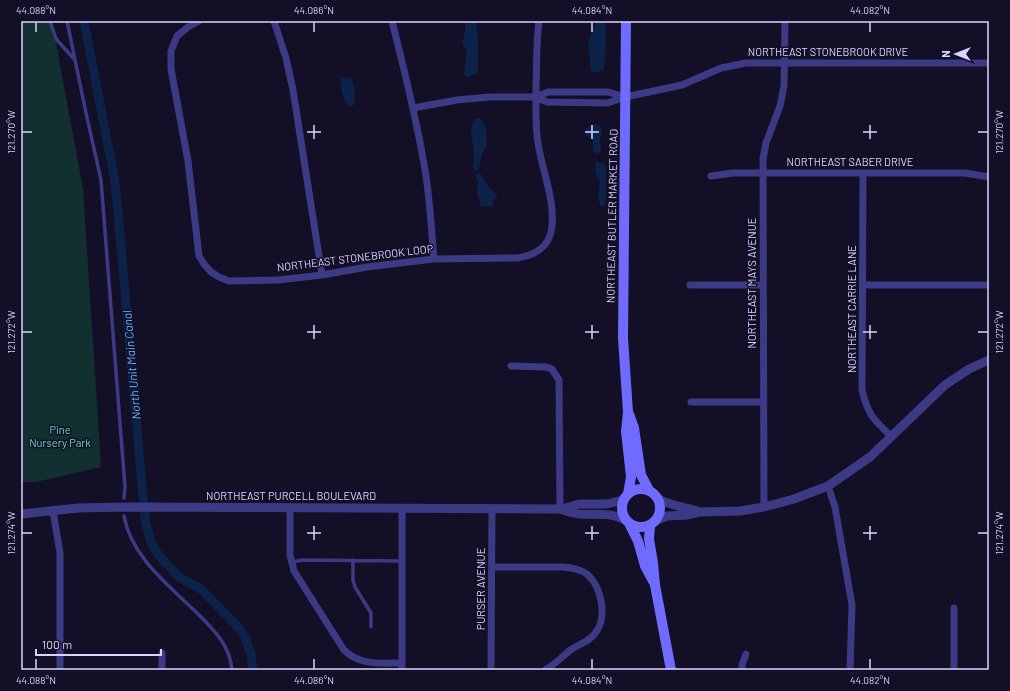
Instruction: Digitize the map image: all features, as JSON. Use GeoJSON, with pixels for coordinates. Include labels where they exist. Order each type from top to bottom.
{"type":"FeatureCollection","features":[{"type":"Feature","properties":{"kind":"main road","name":"NORTHEAST BUTLER MARKET ROAD"},"geometry":{"type":"LineString","coordinates":[[625,497],[631,477],[626,431],[628,412],[623,338],[626,21]]}},
{"type":"Feature","properties":{"kind":"main road","name":"NORTHEAST BUTLER MARKET ROAD"},"geometry":{"type":"LineString","coordinates":[[628,412],[634,428],[641,475],[649,490]]}},
{"type":"Feature","properties":{"kind":"main road"},"geometry":{"type":"LineString","coordinates":[[655,585],[645,566],[638,541],[621,509],[625,497],[636,489],[649,490],[654,494],[658,499],[661,510],[654,523],[649,539],[655,585],[671,670]]}},
{"type":"Feature","properties":{"kind":"main road"},"geometry":{"type":"LineString","coordinates":[[628,522],[635,527],[641,528],[654,523]]}},
{"type":"Feature","properties":{"kind":"street","name":"NORTHEAST STONEBROOK LOOP"},"geometry":{"type":"LineString","coordinates":[[199,21],[188,27],[177,36],[170,51],[171,69],[188,161],[199,256],[211,272],[229,281],[278,280],[434,259],[517,258],[529,256],[539,250],[551,234],[552,220],[552,206],[538,143],[535,119],[537,38],[539,21]]}},
{"type":"Feature","properties":{"kind":"street"},"geometry":{"type":"LineString","coordinates":[[274,21],[286,58],[293,90],[322,275]]}},
{"type":"Feature","properties":{"kind":"street"},"geometry":{"type":"LineString","coordinates":[[392,21],[413,108],[424,166],[434,259]]}},
{"type":"Feature","properties":{"kind":"street","name":"NORTHEAST MAYS AVENUE"},"geometry":{"type":"LineString","coordinates":[[764,507],[763,159],[766,142],[780,106],[784,86],[785,21]]}},
{"type":"Feature","properties":{"kind":"street","name":"NORTHEAST STONEBROOK DRIVE"},"geometry":{"type":"LineString","coordinates":[[536,97],[547,102],[608,103],[625,97],[682,86],[721,68],[746,63],[989,63]]}},
{"type":"Feature","properties":{"kind":"street","name":"NORTHEAST STONEBROOK DRIVE"},"geometry":{"type":"LineString","coordinates":[[413,108],[458,100],[489,97],[536,97],[548,92],[608,92],[625,97]]}},
{"type":"Feature","properties":{"kind":"street","name":"NORTHEAST SABER DRIVE"},"geometry":{"type":"LineString","coordinates":[[711,176],[733,173],[965,173],[989,177]]}},
{"type":"Feature","properties":{"kind":"street","name":"NORTHEAST CARRIE LANE"},"geometry":{"type":"LineString","coordinates":[[863,173],[862,390],[866,406],[873,419],[890,436]]}},
{"type":"Feature","properties":{"kind":"street"},"geometry":{"type":"LineString","coordinates":[[690,285],[764,286]]}},
{"type":"Feature","properties":{"kind":"street"},"geometry":{"type":"LineString","coordinates":[[863,285],[989,285]]}},
{"type":"Feature","properties":{"kind":"street"},"geometry":{"type":"LineString","coordinates":[[654,523],[667,516],[688,515],[700,512],[740,511],[764,507],[794,499],[828,486],[870,458],[890,436],[944,385],[969,369],[989,360]]}},
{"type":"Feature","properties":{"kind":"street"},"geometry":{"type":"LineString","coordinates":[[511,366],[546,367],[552,369],[559,380],[560,509]]}},
{"type":"Feature","properties":{"kind":"street"},"geometry":{"type":"LineString","coordinates":[[691,402],[764,402]]}},
{"type":"Feature","properties":{"kind":"street"},"geometry":{"type":"LineString","coordinates":[[828,486],[835,507],[852,605],[850,670]]}},
{"type":"Feature","properties":{"kind":"street","name":"NORTHEAST PURCELL BOULEVARD"},"geometry":{"type":"LineString","coordinates":[[21,514],[126,502],[161,507],[290,509],[560,509],[578,504],[608,504],[625,497]]}},
{"type":"Feature","properties":{"kind":"street"},"geometry":{"type":"LineString","coordinates":[[658,499],[668,504],[700,512]]}},
{"type":"Feature","properties":{"kind":"street"},"geometry":{"type":"LineString","coordinates":[[290,509],[290,555],[294,571],[339,643],[349,655],[357,660],[402,667],[402,509]]}},
{"type":"Feature","properties":{"kind":"street","name":"PURSER AVENUE"},"geometry":{"type":"LineString","coordinates":[[491,670],[492,509]]}},
{"type":"Feature","properties":{"kind":"street","name":"NORTHEAST PURCELL BOULEVARD"},"geometry":{"type":"LineString","coordinates":[[560,509],[578,514],[608,514],[619,517],[628,522]]}},
{"type":"Feature","properties":{"kind":"street"},"geometry":{"type":"LineString","coordinates":[[53,511],[60,553],[60,670]]}},
{"type":"Feature","properties":{"kind":"street"},"geometry":{"type":"LineString","coordinates":[[492,567],[563,566],[582,570],[594,582],[599,591],[602,613],[598,631],[588,641],[570,651],[545,670]]}},
{"type":"Feature","properties":{"kind":"street"},"geometry":{"type":"LineString","coordinates":[[954,608],[954,670]]}},
{"type":"Feature","properties":{"kind":"street"},"geometry":{"type":"LineString","coordinates":[[162,653],[162,670]]}},
{"type":"Feature","properties":{"kind":"street"},"geometry":{"type":"LineString","coordinates":[[742,670],[742,665],[746,654]]}},
{"type":"Feature","properties":{"kind":"lane"},"geometry":{"type":"LineString","coordinates":[[50,21],[56,39],[75,60]]}},
{"type":"Feature","properties":{"kind":"lane"},"geometry":{"type":"LineString","coordinates":[[67,21],[101,180],[126,502]]}},
{"type":"Feature","properties":{"kind":"lane"},"geometry":{"type":"LineString","coordinates":[[124,516],[134,544],[146,562],[169,587],[210,626],[226,646],[232,664],[232,670]]}},
{"type":"Feature","properties":{"kind":"lane"},"geometry":{"type":"LineString","coordinates":[[291,562],[303,560],[402,561]]}},
{"type":"Feature","properties":{"kind":"lane"},"geometry":{"type":"LineString","coordinates":[[353,560],[353,580],[355,587],[371,613],[371,627]]}},
{"type":"Feature","properties":{"kind":"green space","name":"Pine Nursery Park"},"geometry":{"type":"Polygon","coordinates":[[[21,21],[52,21],[83,189],[101,467],[36,482],[21,482],[21,21]]]}},
{"type":"Feature","properties":{"kind":"water"},"geometry":{"type":"Polygon","coordinates":[[[464,21],[476,21],[478,41],[478,71],[476,74],[469,77],[464,74],[467,51],[462,43],[465,29],[464,21]]]}},
{"type":"Feature","properties":{"kind":"water"},"geometry":{"type":"Polygon","coordinates":[[[596,21],[606,21],[604,69],[597,73],[591,71],[588,43],[596,21]]]}},
{"type":"Feature","properties":{"kind":"water"},"geometry":{"type":"Polygon","coordinates":[[[341,77],[351,78],[355,95],[353,106],[348,106],[342,93],[341,77]]]}},
{"type":"Feature","properties":{"kind":"water"},"geometry":{"type":"Polygon","coordinates":[[[478,118],[485,127],[487,141],[479,168],[478,170],[474,170],[474,153],[471,131],[473,121],[478,118]]]}},
{"type":"Feature","properties":{"kind":"water"},"geometry":{"type":"Polygon","coordinates":[[[595,124],[600,125],[602,131],[600,140],[601,149],[599,153],[596,154],[593,150],[593,138],[586,136],[587,128],[595,124]]]}},
{"type":"Feature","properties":{"kind":"water"},"geometry":{"type":"Polygon","coordinates":[[[595,163],[605,164],[606,170],[606,200],[605,205],[602,207],[598,198],[600,182],[596,173],[595,163]]]}},
{"type":"Feature","properties":{"kind":"water"},"geometry":{"type":"Polygon","coordinates":[[[480,173],[487,185],[497,196],[497,198],[493,200],[493,206],[481,207],[477,194],[478,182],[476,177],[476,174],[480,173]]]}},
{"type":"Feature","properties":{"kind":"waterway","name":"North Unit Main Canal"},"geometry":{"type":"LineString","coordinates":[[84,21],[114,176],[145,520],[151,543],[161,558],[179,577],[201,589],[240,629],[246,639],[251,654],[253,670]]}}]}
